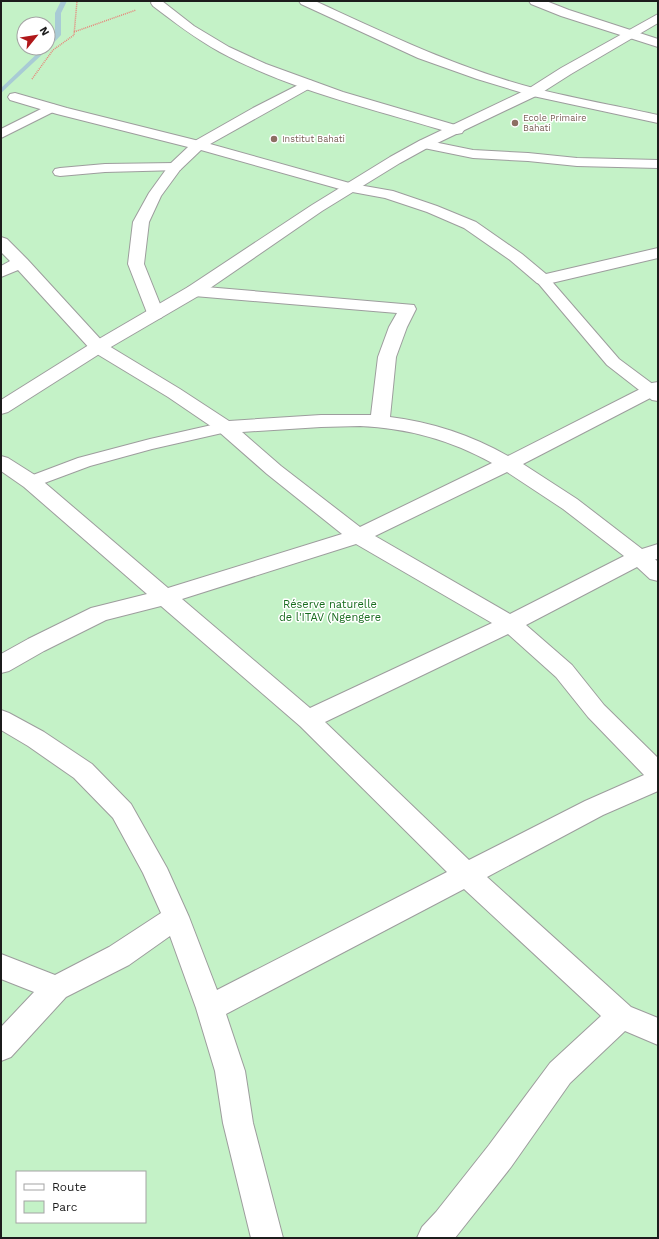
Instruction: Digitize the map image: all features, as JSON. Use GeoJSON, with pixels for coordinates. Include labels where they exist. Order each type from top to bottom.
{"type":"FeatureCollection","features":[{"type":"Feature","properties":{"kind":"street"},"geometry":{"type":"LineString","coordinates":[[305,1],[423,55],[482,76],[533,92],[658,119]]}},
{"type":"Feature","properties":{"kind":"street"},"geometry":{"type":"LineString","coordinates":[[535,1],[565,13],[658,43]]}},
{"type":"Feature","properties":{"kind":"street"},"geometry":{"type":"LineString","coordinates":[[157,3],[194,33],[232,54],[272,72],[457,130]]}},
{"type":"Feature","properties":{"kind":"street"},"geometry":{"type":"LineString","coordinates":[[1,408],[98,347],[194,291],[317,208],[352,188],[395,160],[424,144],[457,130],[533,92],[658,18]]}},
{"type":"Feature","properties":{"kind":"street"},"geometry":{"type":"LineString","coordinates":[[14,96],[51,108],[198,145],[352,188],[388,194],[432,209],[470,225],[516,257],[543,280],[658,253]]}},
{"type":"Feature","properties":{"kind":"street"},"geometry":{"type":"LineString","coordinates":[[155,314],[136,264],[141,222],[154,196],[175,166],[198,145]]}},
{"type":"Feature","properties":{"kind":"street"},"geometry":{"type":"LineString","coordinates":[[1,242],[98,347],[174,393],[225,427],[274,470],[358,536],[510,624],[564,671],[596,711],[658,774]]}},
{"type":"Feature","properties":{"kind":"street"},"geometry":{"type":"LineString","coordinates":[[1,272],[21,262]]}},
{"type":"Feature","properties":{"kind":"street"},"geometry":{"type":"LineString","coordinates":[[194,291],[408,309],[398,327],[387,357],[380,421]]}},
{"type":"Feature","properties":{"kind":"street"},"geometry":{"type":"LineString","coordinates":[[1,665],[36,645],[99,614],[165,597],[358,536],[655,391]]}},
{"type":"Feature","properties":{"kind":"street"},"geometry":{"type":"LineString","coordinates":[[225,427],[330,420],[380,421],[430,430],[470,445],[508,463],[649,554],[658,574]]}},
{"type":"Feature","properties":{"kind":"street"},"geometry":{"type":"LineString","coordinates":[[1,462],[31,482],[308,720],[466,874],[621,1016],[658,1032]]}},
{"type":"Feature","properties":{"kind":"street"},"geometry":{"type":"LineString","coordinates":[[308,720],[510,624],[649,554]]}},
{"type":"Feature","properties":{"kind":"street"},"geometry":{"type":"LineString","coordinates":[[1,718],[36,739],[83,771],[122,812],[154,868],[176,917],[210,1008],[230,1071],[238,1123],[267,1238]]}},
{"type":"Feature","properties":{"kind":"street"},"geometry":{"type":"LineString","coordinates":[[210,1008],[594,808],[658,780]]}},
{"type":"Feature","properties":{"kind":"street"},"geometry":{"type":"LineString","coordinates":[[1,1047],[56,988],[119,956],[176,917]]}},
{"type":"Feature","properties":{"kind":"street"},"geometry":{"type":"LineString","coordinates":[[1,966],[56,988]]}},
{"type":"Feature","properties":{"kind":"street"},"geometry":{"type":"LineString","coordinates":[[433,1238],[447,1223],[500,1156],[560,1073],[621,1016]]}},
{"type":"Feature","properties":{"kind":"lane"},"geometry":{"type":"LineString","coordinates":[[198,145],[308,84]]}},
{"type":"Feature","properties":{"kind":"lane"},"geometry":{"type":"LineString","coordinates":[[1,134],[51,108]]}},
{"type":"Feature","properties":{"kind":"lane"},"geometry":{"type":"LineString","coordinates":[[424,144],[473,154],[528,157],[577,162],[658,164]]}},
{"type":"Feature","properties":{"kind":"lane"},"geometry":{"type":"LineString","coordinates":[[60,172],[106,168],[175,166]]}},
{"type":"Feature","properties":{"kind":"lane"},"geometry":{"type":"LineString","coordinates":[[543,280],[613,362],[655,391]]}},
{"type":"Feature","properties":{"kind":"lane"},"geometry":{"type":"LineString","coordinates":[[31,482],[84,462],[150,444],[225,427]]}},
{"type":"Feature","properties":{"kind":"path"},"geometry":{"type":"LineString","coordinates":[[14,96],[28,84],[53,50],[74,35],[77,1]]}},
{"type":"Feature","properties":{"kind":"path"},"geometry":{"type":"LineString","coordinates":[[74,32],[157,3]]}},
{"type":"Feature","properties":{"kind":"green space","name":"Réserve naturelle de l'ITAV (Ngengere"},"geometry":{"type":"Polygon","coordinates":[[[1,1],[658,1],[658,1238],[1,1238],[1,1]]]}},
{"type":"Feature","properties":{"kind":"waterway"},"geometry":{"type":"LineString","coordinates":[[56,37],[58,35],[58,13],[64,1]]}},
{"type":"Feature","properties":{"kind":"waterway"},"geometry":{"type":"LineString","coordinates":[[1,91],[38,56]]}},
{"type":"Feature","properties":{"kind":"place","name":"Ecole Primaire Bahati"},"geometry":{"type":"Point","coordinates":[515,123]}},
{"type":"Feature","properties":{"kind":"place","name":"Institut Bahati"},"geometry":{"type":"Point","coordinates":[274,139]}}]}
